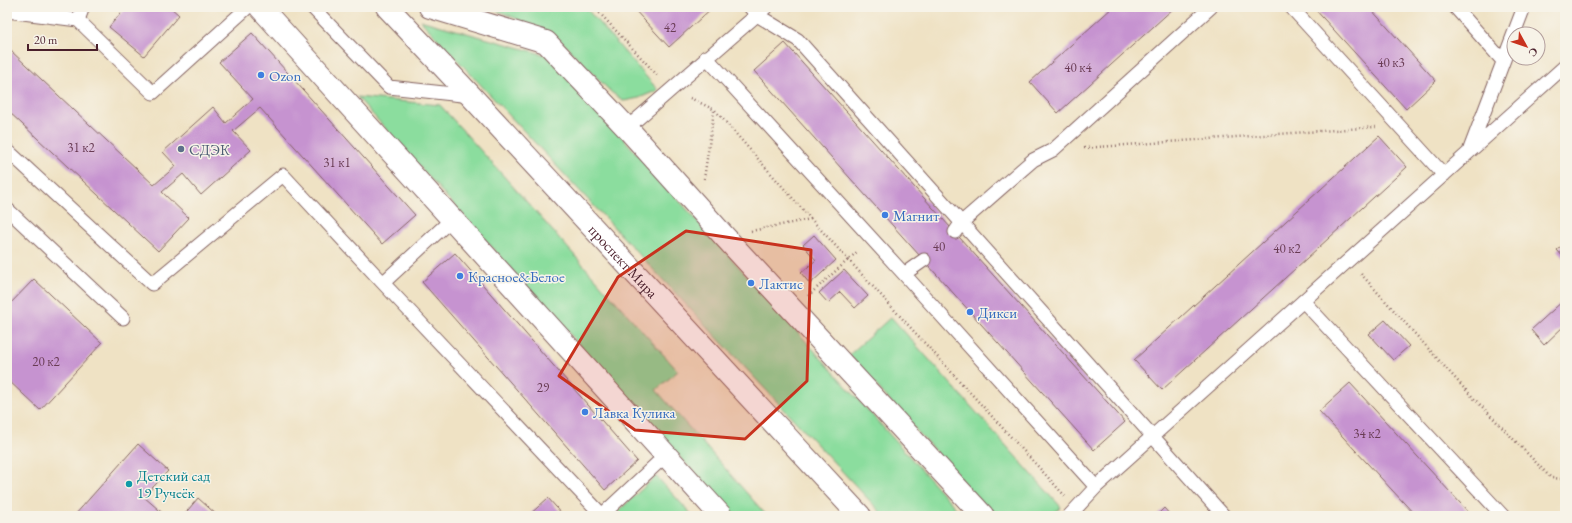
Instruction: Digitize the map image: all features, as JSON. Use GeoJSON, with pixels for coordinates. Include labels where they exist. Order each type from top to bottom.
{"type":"FeatureCollection","features":[{"type":"Feature","properties":{"kind":"street"},"geometry":{"type":"LineString","coordinates":[[260,7],[721,516]]}},
{"type":"Feature","properties":{"kind":"street","name":"проспект Мира"},"geometry":{"type":"LineString","coordinates":[[387,7],[860,516]]}},
{"type":"Feature","properties":{"kind":"street"},"geometry":{"type":"LineString","coordinates":[[430,7],[546,42],[627,128],[724,236],[983,516]]}},
{"type":"Feature","properties":{"kind":"lane"},"geometry":{"type":"LineString","coordinates":[[78,20],[83,7]]}},
{"type":"Feature","properties":{"kind":"lane"},"geometry":{"type":"LineString","coordinates":[[7,11],[78,20],[153,93],[248,7]]}},
{"type":"Feature","properties":{"kind":"lane"},"geometry":{"type":"LineString","coordinates":[[312,7],[389,87],[471,96]]}},
{"type":"Feature","properties":{"kind":"lane"},"geometry":{"type":"LineString","coordinates":[[958,227],[1033,160],[1053,150],[1211,7]]}},
{"type":"Feature","properties":{"kind":"lane"},"geometry":{"type":"LineString","coordinates":[[1291,7],[1444,175]]}},
{"type":"Feature","properties":{"kind":"lane"},"geometry":{"type":"LineString","coordinates":[[1455,7],[1503,61]]}},
{"type":"Feature","properties":{"kind":"lane"},"geometry":{"type":"LineString","coordinates":[[1469,152],[1524,7]]}},
{"type":"Feature","properties":{"kind":"lane"},"geometry":{"type":"LineString","coordinates":[[627,128],[757,10],[798,40],[958,227],[1152,436],[1224,516]]}},
{"type":"Feature","properties":{"kind":"lane"},"geometry":{"type":"LineString","coordinates":[[706,57],[872,238],[1096,487]]}},
{"type":"Feature","properties":{"kind":"lane"},"geometry":{"type":"LineString","coordinates":[[1069,516],[1096,487],[1152,436],[1565,66]]}},
{"type":"Feature","properties":{"kind":"lane"},"geometry":{"type":"LineString","coordinates":[[7,150],[152,284],[283,174],[383,283],[602,516],[666,455]]}},
{"type":"Feature","properties":{"kind":"lane"},"geometry":{"type":"LineString","coordinates":[[7,209],[123,318]]}},
{"type":"Feature","properties":{"kind":"lane"},"geometry":{"type":"LineString","coordinates":[[383,283],[452,219]]}},
{"type":"Feature","properties":{"kind":"lane"},"geometry":{"type":"LineString","coordinates":[[904,274],[924,260]]}},
{"type":"Feature","properties":{"kind":"lane"},"geometry":{"type":"LineString","coordinates":[[1303,301],[1503,516]]}},
{"type":"Feature","properties":{"kind":"path"},"geometry":{"type":"LineString","coordinates":[[594,7],[653,73],[671,88],[714,110],[811,219],[1066,498]]}},
{"type":"Feature","properties":{"kind":"path"},"geometry":{"type":"LineString","coordinates":[[699,208],[714,110]]}},
{"type":"Feature","properties":{"kind":"path"},"geometry":{"type":"LineString","coordinates":[[1053,150],[1398,125]]}},
{"type":"Feature","properties":{"kind":"path"},"geometry":{"type":"LineString","coordinates":[[724,236],[811,219]]}},
{"type":"Feature","properties":{"kind":"path"},"geometry":{"type":"LineString","coordinates":[[793,310],[872,238]]}},
{"type":"Feature","properties":{"kind":"path"},"geometry":{"type":"LineString","coordinates":[[1349,260],[1463,387],[1551,478],[1565,480]]}},
{"type":"Feature","properties":{"kind":"highlighted area"},"geometry":{"type":"Polygon","coordinates":[[[686,231],[811,250],[807,381],[745,439],[635,430],[559,376],[618,277],[686,231]]]}},
{"type":"Feature","properties":{"kind":"green space"},"geometry":{"type":"Polygon","coordinates":[[[489,7],[585,7],[658,90],[639,98],[624,101],[611,92],[555,35],[489,7]]]}},
{"type":"Feature","properties":{"kind":"green space"},"geometry":{"type":"Polygon","coordinates":[[[420,20],[549,56],[963,516],[884,516],[420,20]]]}},
{"type":"Feature","properties":{"kind":"green space"},"geometry":{"type":"Polygon","coordinates":[[[357,97],[440,105],[678,371],[656,390],[767,516],[733,516],[357,97]]]}},
{"type":"Feature","properties":{"kind":"green space"},"geometry":{"type":"Polygon","coordinates":[[[891,317],[1061,507],[1051,516],[993,516],[849,355],[891,317]]]}},
{"type":"Feature","properties":{"kind":"green space"},"geometry":{"type":"Polygon","coordinates":[[[656,476],[693,516],[613,516],[656,476]]]}},
{"type":"Feature","properties":{"kind":"building"},"geometry":{"type":"Polygon","coordinates":[[[126,7],[170,7],[179,15],[144,56],[109,27],[126,7]]]}},
{"type":"Feature","properties":{"kind":"building"},"geometry":{"type":"Polygon","coordinates":[[[632,7],[713,7],[669,47],[632,7]]]}},
{"type":"Feature","properties":{"kind":"building"},"geometry":{"type":"Polygon","coordinates":[[[1113,7],[1175,7],[1058,113],[1030,82],[1113,7]]]}},
{"type":"Feature","properties":{"kind":"building"},"geometry":{"type":"Polygon","coordinates":[[[1313,7],[1369,7],[1436,81],[1406,109],[1313,7]]]}},
{"type":"Feature","properties":{"kind":"building"},"geometry":{"type":"Polygon","coordinates":[[[252,33],[415,215],[382,244],[260,108],[233,131],[251,150],[201,195],[183,174],[162,192],[189,218],[158,251],[7,110],[7,53],[10,50],[154,185],[176,166],[163,152],[213,107],[226,123],[253,99],[219,62],[252,33]]]}},
{"type":"Feature","properties":{"kind":"building"},"geometry":{"type":"Polygon","coordinates":[[[785,43],[1125,422],[1094,450],[754,71],[785,43]]]}},
{"type":"Feature","properties":{"kind":"building"},"geometry":{"type":"Polygon","coordinates":[[[1379,136],[1407,167],[1162,390],[1134,360],[1379,136]]]}},
{"type":"Feature","properties":{"kind":"building"},"geometry":{"type":"Polygon","coordinates":[[[814,235],[836,260],[810,284],[801,273],[816,260],[803,245],[814,235]]]}},
{"type":"Feature","properties":{"kind":"building"},"geometry":{"type":"Polygon","coordinates":[[[1565,243],[1565,259],[1557,250],[1565,243]]]}},
{"type":"Feature","properties":{"kind":"building"},"geometry":{"type":"Polygon","coordinates":[[[455,253],[637,461],[605,490],[422,282],[455,253]]]}},
{"type":"Feature","properties":{"kind":"building"},"geometry":{"type":"Polygon","coordinates":[[[844,270],[868,296],[855,308],[840,292],[828,303],[819,293],[844,270]]]}},
{"type":"Feature","properties":{"kind":"building"},"geometry":{"type":"Polygon","coordinates":[[[34,279],[102,343],[40,410],[7,379],[7,307],[34,279]]]}},
{"type":"Feature","properties":{"kind":"building"},"geometry":{"type":"Polygon","coordinates":[[[1565,299],[1565,325],[1544,345],[1531,330],[1565,299]]]}},
{"type":"Feature","properties":{"kind":"building"},"geometry":{"type":"Polygon","coordinates":[[[1385,320],[1409,346],[1393,360],[1369,334],[1385,320]]]}},
{"type":"Feature","properties":{"kind":"building"},"geometry":{"type":"Polygon","coordinates":[[[1350,383],[1472,516],[1416,516],[1319,411],[1350,383]]]}},
{"type":"Feature","properties":{"kind":"building","name":"Детский сад 19 Ручеёк"},"geometry":{"type":"Polygon","coordinates":[[[138,444],[168,471],[144,497],[166,516],[74,516],[138,444]]]}},
{"type":"Feature","properties":{"kind":"building","name":"Детский сад 19 Ручеёк"},"geometry":{"type":"Polygon","coordinates":[[[198,498],[218,516],[183,516],[198,498]]]}},
{"type":"Feature","properties":{"kind":"building"},"geometry":{"type":"Polygon","coordinates":[[[548,498],[564,516],[528,516],[548,498]]]}},
{"type":"Feature","properties":{"kind":"building"},"geometry":{"type":"Polygon","coordinates":[[[1164,508],[1171,516],[1156,516],[1164,508]]]}},
{"type":"Feature","properties":{"kind":"place","name":"Ozon"},"geometry":{"type":"Point","coordinates":[261,75]}},
{"type":"Feature","properties":{"kind":"place","name":"СДЭК"},"geometry":{"type":"Point","coordinates":[181,149]}},
{"type":"Feature","properties":{"kind":"place","name":"Магнит"},"geometry":{"type":"Point","coordinates":[885,215]}},
{"type":"Feature","properties":{"kind":"place","name":"Красное&Белое"},"geometry":{"type":"Point","coordinates":[460,276]}},
{"type":"Feature","properties":{"kind":"place","name":"Лактис"},"geometry":{"type":"Point","coordinates":[751,283]}},
{"type":"Feature","properties":{"kind":"place","name":"Дикси"},"geometry":{"type":"Point","coordinates":[970,312]}},
{"type":"Feature","properties":{"kind":"place","name":"Лавка Кулика"},"geometry":{"type":"Point","coordinates":[585,412]}},
{"type":"Feature","properties":{"kind":"place","name":"Детский сад 19 Ручеёк"},"geometry":{"type":"Point","coordinates":[129,484]}}]}
